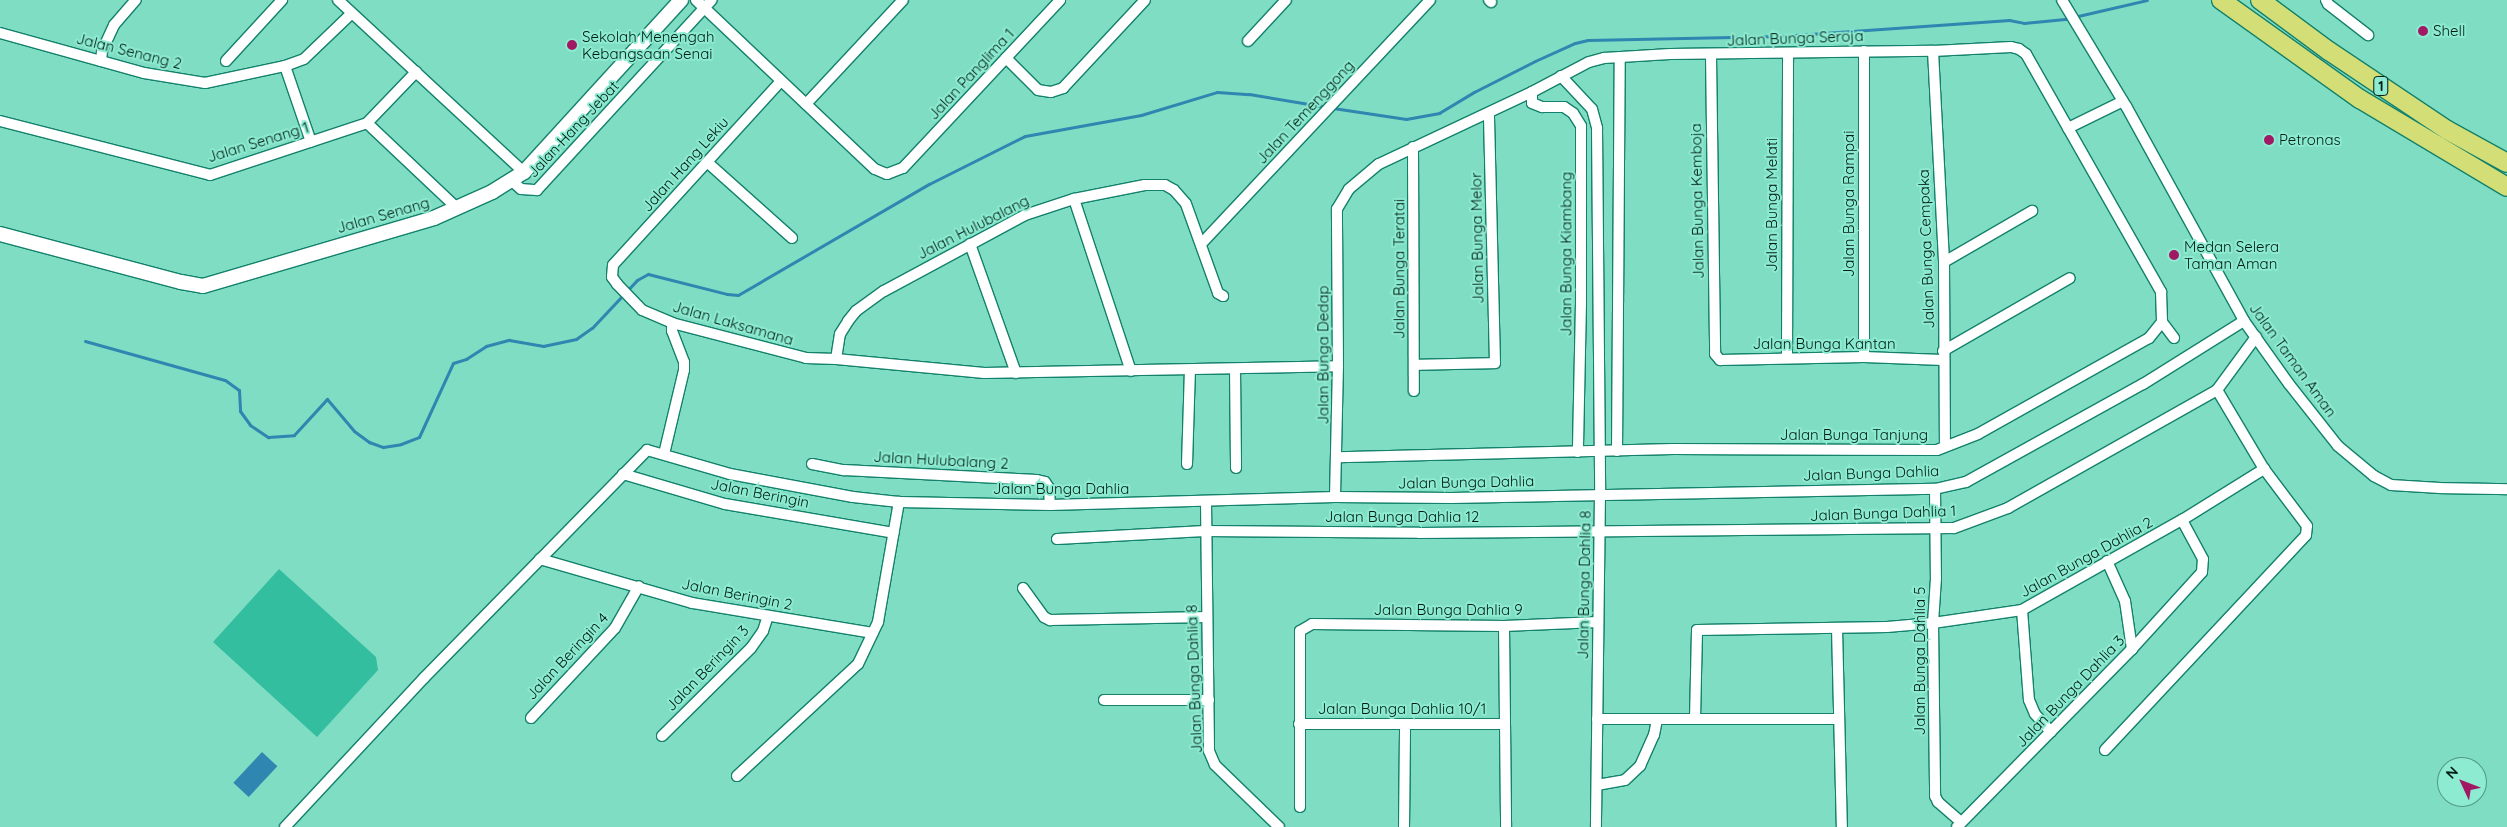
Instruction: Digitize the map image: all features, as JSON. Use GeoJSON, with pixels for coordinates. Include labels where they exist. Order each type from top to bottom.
{"type":"FeatureCollection","features":[{"type":"Feature","properties":{"kind":"highway","name":"1"},"geometry":{"type":"LineString","coordinates":[[2222,0],[2360,99],[2507,187]]}},
{"type":"Feature","properties":{"kind":"highway","name":"1"},"geometry":{"type":"LineString","coordinates":[[2260,0],[2329,51],[2447,130],[2507,163]]}},
{"type":"Feature","properties":{"kind":"street"},"geometry":{"type":"LineString","coordinates":[[101,61],[102,51],[114,25],[136,0]]}},
{"type":"Feature","properties":{"kind":"street"},"geometry":{"type":"LineString","coordinates":[[226,61],[282,0]]}},
{"type":"Feature","properties":{"kind":"street"},"geometry":{"type":"LineString","coordinates":[[338,0],[524,172]]}},
{"type":"Feature","properties":{"kind":"street","name":"Jalan Senang"},"geometry":{"type":"LineString","coordinates":[[0,234],[181,282],[203,286],[434,218],[458,209],[524,172],[681,0]]}},
{"type":"Feature","properties":{"kind":"street"},"geometry":{"type":"LineString","coordinates":[[696,0],[806,104],[903,0]]}},
{"type":"Feature","properties":{"kind":"street","name":"Jalan Hang Jebat"},"geometry":{"type":"LineString","coordinates":[[511,180],[521,189],[537,190],[712,0]]}},
{"type":"Feature","properties":{"kind":"street","name":"Jalan Panglima 1"},"geometry":{"type":"LineString","coordinates":[[806,104],[875,169],[887,174],[902,168],[1060,0]]}},
{"type":"Feature","properties":{"kind":"street"},"geometry":{"type":"LineString","coordinates":[[1006,58],[1038,90],[1051,92],[1063,88],[1145,0]]}},
{"type":"Feature","properties":{"kind":"street"},"geometry":{"type":"LineString","coordinates":[[1248,40],[1286,0]]}},
{"type":"Feature","properties":{"kind":"street","name":"Jalan Temenggong"},"geometry":{"type":"LineString","coordinates":[[1202,243],[1430,0]]}},
{"type":"Feature","properties":{"kind":"street","name":"Jalan Taman Aman"},"geometry":{"type":"LineString","coordinates":[[2062,0],[2123,101],[2244,321],[2288,384],[2338,446],[2374,476],[2391,485],[2507,489]]}},
{"type":"Feature","properties":{"kind":"street"},"geometry":{"type":"LineString","coordinates":[[2326,0],[2328,4],[2368,35]]}},
{"type":"Feature","properties":{"kind":"street","name":"Jalan Senang 2"},"geometry":{"type":"LineString","coordinates":[[0,33],[144,73],[204,83],[285,66],[308,57],[352,14]]}},
{"type":"Feature","properties":{"kind":"street","name":"Jalan Bunga Seroja"},"geometry":{"type":"LineString","coordinates":[[1337,213],[1349,189],[1360,178],[1380,164],[1489,113],[1589,62],[1620,57],[1933,51],[2011,47],[2019,49],[2026,54],[2162,292],[2162,322]]}},
{"type":"Feature","properties":{"kind":"street","name":"Jalan Bunga Rampai"},"geometry":{"type":"LineString","coordinates":[[1864,51],[1864,358]]}},
{"type":"Feature","properties":{"kind":"street","name":"Jalan Bunga Cempaka"},"geometry":{"type":"LineString","coordinates":[[1933,51],[1944,262],[1943,356],[1945,446]]}},
{"type":"Feature","properties":{"kind":"street","name":"Jalan Bunga Melati"},"geometry":{"type":"LineString","coordinates":[[1787,358],[1788,53]]}},
{"type":"Feature","properties":{"kind":"street","name":"Jalan Bunga Kemboja"},"geometry":{"type":"LineString","coordinates":[[1711,56],[1714,347]]}},
{"type":"Feature","properties":{"kind":"street"},"geometry":{"type":"LineString","coordinates":[[1617,451],[1620,57]]}},
{"type":"Feature","properties":{"kind":"street"},"geometry":{"type":"LineString","coordinates":[[285,66],[311,142]]}},
{"type":"Feature","properties":{"kind":"street","name":"Jalan Senang 1"},"geometry":{"type":"LineString","coordinates":[[0,121],[210,175],[367,123],[416,72]]}},
{"type":"Feature","properties":{"kind":"street","name":"Jalan Bunga Dahlia 8"},"geometry":{"type":"LineString","coordinates":[[1561,76],[1592,109],[1597,128],[1600,531],[1596,827]]}},
{"type":"Feature","properties":{"kind":"street","name":"Jalan Hang Lekiu"},"geometry":{"type":"LineString","coordinates":[[617,284],[612,277],[612,268],[781,81]]}},
{"type":"Feature","properties":{"kind":"street","name":"Jalan Bunga Kiambang"},"geometry":{"type":"LineString","coordinates":[[1532,92],[1532,103],[1542,107],[1564,107],[1573,113],[1581,126],[1581,303],[1578,452]]}},
{"type":"Feature","properties":{"kind":"street"},"geometry":{"type":"LineString","coordinates":[[2068,128],[2123,101]]}},
{"type":"Feature","properties":{"kind":"street","name":"Jalan Bunga Melor"},"geometry":{"type":"LineString","coordinates":[[1414,365],[1495,363],[1489,113]]}},
{"type":"Feature","properties":{"kind":"street"},"geometry":{"type":"LineString","coordinates":[[367,123],[458,209]]}},
{"type":"Feature","properties":{"kind":"street","name":"Jalan Bunga Teratai"},"geometry":{"type":"LineString","coordinates":[[1413,147],[1414,391]]}},
{"type":"Feature","properties":{"kind":"street"},"geometry":{"type":"LineString","coordinates":[[707,162],[792,238]]}},
{"type":"Feature","properties":{"kind":"street","name":"Jalan Hulubalang"},"geometry":{"type":"LineString","coordinates":[[836,359],[840,334],[856,312],[884,291],[1025,215],[1074,199],[1145,184],[1165,185],[1174,190],[1186,204],[1202,243]]}},
{"type":"Feature","properties":{"kind":"street"},"geometry":{"type":"LineString","coordinates":[[1074,199],[1131,372]]}},
{"type":"Feature","properties":{"kind":"street"},"geometry":{"type":"LineString","coordinates":[[1944,262],[2032,211]]}},
{"type":"Feature","properties":{"kind":"street","name":"Jalan Bunga Dedap"},"geometry":{"type":"LineString","coordinates":[[1335,498],[1338,457],[1337,213]]}},
{"type":"Feature","properties":{"kind":"street"},"geometry":{"type":"LineString","coordinates":[[1202,243],[1218,293],[1223,296]]}},
{"type":"Feature","properties":{"kind":"street"},"geometry":{"type":"LineString","coordinates":[[970,244],[1016,373]]}},
{"type":"Feature","properties":{"kind":"street"},"geometry":{"type":"LineString","coordinates":[[1943,356],[2070,278]]}},
{"type":"Feature","properties":{"kind":"street","name":"Jalan Laksamana"},"geometry":{"type":"LineString","coordinates":[[617,284],[642,310],[672,323],[806,358],[836,359],[984,373],[1131,372],[1338,366]]}},
{"type":"Feature","properties":{"kind":"street","name":"Jalan Bunga Dahlia"},"geometry":{"type":"LineString","coordinates":[[623,474],[644,451],[651,450],[730,474],[853,497],[899,502],[1050,505],[1335,498],[1451,498],[1935,489],[1966,482],[2142,384],[2244,321]]}},
{"type":"Feature","properties":{"kind":"street"},"geometry":{"type":"LineString","coordinates":[[2162,322],[2174,338]]}},
{"type":"Feature","properties":{"kind":"street","name":"Jalan Bunga Tanjung"},"geometry":{"type":"LineString","coordinates":[[1338,457],[1600,451],[1937,450],[1978,434],[2149,338],[2162,322]]}},
{"type":"Feature","properties":{"kind":"street"},"geometry":{"type":"LineString","coordinates":[[664,454],[684,370],[684,362],[672,331],[672,323]]}},
{"type":"Feature","properties":{"kind":"street","name":"Jalan Bunga Dahlia 1"},"geometry":{"type":"LineString","coordinates":[[1600,531],[1935,529],[1970,524],[2008,508],[2217,390],[2256,337]]}},
{"type":"Feature","properties":{"kind":"street","name":"Jalan Bunga Kantan"},"geometry":{"type":"LineString","coordinates":[[1714,347],[1715,354],[1720,360],[1943,356]]}},
{"type":"Feature","properties":{"kind":"street"},"geometry":{"type":"LineString","coordinates":[[1235,369],[1236,468]]}},
{"type":"Feature","properties":{"kind":"street"},"geometry":{"type":"LineString","coordinates":[[1187,464],[1190,370]]}},
{"type":"Feature","properties":{"kind":"street"},"geometry":{"type":"LineString","coordinates":[[2105,750],[2306,535],[2307,526],[2264,469],[2217,390]]}},
{"type":"Feature","properties":{"kind":"street","name":"Jalan Hulubalang 2"},"geometry":{"type":"LineString","coordinates":[[812,464],[844,470],[1038,480],[1045,482],[1050,488],[1050,505]]}},
{"type":"Feature","properties":{"kind":"street","name":"Jalan Bunga Dahlia 2"},"geometry":{"type":"LineString","coordinates":[[1695,719],[1697,630],[1887,627],[1933,623],[2022,610],[2182,520],[2264,469]]}},
{"type":"Feature","properties":{"kind":"street"},"geometry":{"type":"LineString","coordinates":[[285,827],[424,678],[623,474]]}},
{"type":"Feature","properties":{"kind":"street","name":"Jalan Beringin"},"geometry":{"type":"LineString","coordinates":[[623,474],[726,504],[894,533]]}},
{"type":"Feature","properties":{"kind":"street","name":"Jalan Bunga Dahlia 5"},"geometry":{"type":"LineString","coordinates":[[1935,489],[1933,623],[1935,796],[1938,802],[1959,825]]}},
{"type":"Feature","properties":{"kind":"street"},"geometry":{"type":"LineString","coordinates":[[737,776],[858,664],[878,622],[899,502]]}},
{"type":"Feature","properties":{"kind":"street","name":"Jalan Bunga Dahlia 8"},"geometry":{"type":"LineString","coordinates":[[1206,502],[1205,531],[1211,758],[1228,778],[1279,827]]}},
{"type":"Feature","properties":{"kind":"street","name":"Jalan Bunga Dahlia 3"},"geometry":{"type":"LineString","coordinates":[[1959,825],[2132,649],[2202,572],[2203,559],[2182,520]]}},
{"type":"Feature","properties":{"kind":"street","name":"Jalan Bunga Dahlia 12"},"geometry":{"type":"LineString","coordinates":[[1057,539],[1205,531],[1419,533],[1600,531]]}},
{"type":"Feature","properties":{"kind":"street","name":"Jalan Beringin 2"},"geometry":{"type":"LineString","coordinates":[[540,559],[692,603],[873,633]]}},
{"type":"Feature","properties":{"kind":"street"},"geometry":{"type":"LineString","coordinates":[[2107,561],[2125,601],[2132,649]]}},
{"type":"Feature","properties":{"kind":"street","name":"Jalan Beringin 4"},"geometry":{"type":"LineString","coordinates":[[531,718],[615,628],[638,586]]}},
{"type":"Feature","properties":{"kind":"street"},"geometry":{"type":"LineString","coordinates":[[1023,588],[1044,616],[1050,620],[1208,617]]}},
{"type":"Feature","properties":{"kind":"street"},"geometry":{"type":"LineString","coordinates":[[2022,610],[2029,700],[2035,714],[2051,732]]}},
{"type":"Feature","properties":{"kind":"street","name":"Jalan Beringin 3"},"geometry":{"type":"LineString","coordinates":[[662,736],[751,648],[763,631],[768,616]]}},
{"type":"Feature","properties":{"kind":"street","name":"Jalan Bunga Dahlia 9"},"geometry":{"type":"LineString","coordinates":[[1299,724],[1300,631],[1312,624],[1504,626],[1598,622]]}},
{"type":"Feature","properties":{"kind":"street"},"geometry":{"type":"LineString","coordinates":[[1504,626],[1506,827]]}},
{"type":"Feature","properties":{"kind":"street"},"geometry":{"type":"LineString","coordinates":[[1837,628],[1842,827]]}},
{"type":"Feature","properties":{"kind":"street"},"geometry":{"type":"LineString","coordinates":[[1104,700],[1209,700]]}},
{"type":"Feature","properties":{"kind":"street"},"geometry":{"type":"LineString","coordinates":[[1597,719],[1839,719]]}},
{"type":"Feature","properties":{"kind":"street"},"geometry":{"type":"LineString","coordinates":[[1597,785],[1625,780],[1640,766],[1654,735],[1657,719]]}},
{"type":"Feature","properties":{"kind":"street"},"geometry":{"type":"LineString","coordinates":[[1299,724],[1300,807]]}},
{"type":"Feature","properties":{"kind":"street","name":"Jalan Bunga Dahlia 10/1"},"geometry":{"type":"LineString","coordinates":[[1299,724],[1504,724]]}},
{"type":"Feature","properties":{"kind":"street"},"geometry":{"type":"LineString","coordinates":[[1404,827],[1405,724]]}},
{"type":"Feature","properties":{"kind":"green space"},"geometry":{"type":"Polygon","coordinates":[[[279,569],[376,657],[378,670],[317,737],[213,642],[279,569]]]}},
{"type":"Feature","properties":{"kind":"water"},"geometry":{"type":"Polygon","coordinates":[[[262,752],[277,766],[249,797],[233,783],[262,752]]]}},
{"type":"Feature","properties":{"kind":"waterway"},"geometry":{"type":"LineString","coordinates":[[1333,108],[1406,119],[1439,113],[1474,92],[1535,61],[1575,43],[1588,40],[1781,36],[2009,20],[2024,23],[2065,19],[2147,0]]}},
{"type":"Feature","properties":{"kind":"waterway"},"geometry":{"type":"LineString","coordinates":[[85,341],[225,380],[239,390],[240,411],[250,425],[268,437],[294,435],[327,399],[354,431],[369,442],[383,447],[401,444],[419,437],[453,363],[466,359],[486,346],[509,340],[543,346],[576,339],[592,328],[637,280],[648,274],[727,294],[738,295],[929,184],[1025,136],[1141,115],[1217,92],[1249,94],[1327,107]]}},
{"type":"Feature","properties":{"kind":"place","name":"Shell"},"geometry":{"type":"Point","coordinates":[2423,31]}},
{"type":"Feature","properties":{"kind":"place","name":"Sekolah Menengah Kebangsaan Senai"},"geometry":{"type":"Point","coordinates":[572,45]}},
{"type":"Feature","properties":{"kind":"place","name":"Petronas"},"geometry":{"type":"Point","coordinates":[2269,140]}},
{"type":"Feature","properties":{"kind":"place","name":"Medan Selera Taman Aman"},"geometry":{"type":"Point","coordinates":[2174,255]}}]}
